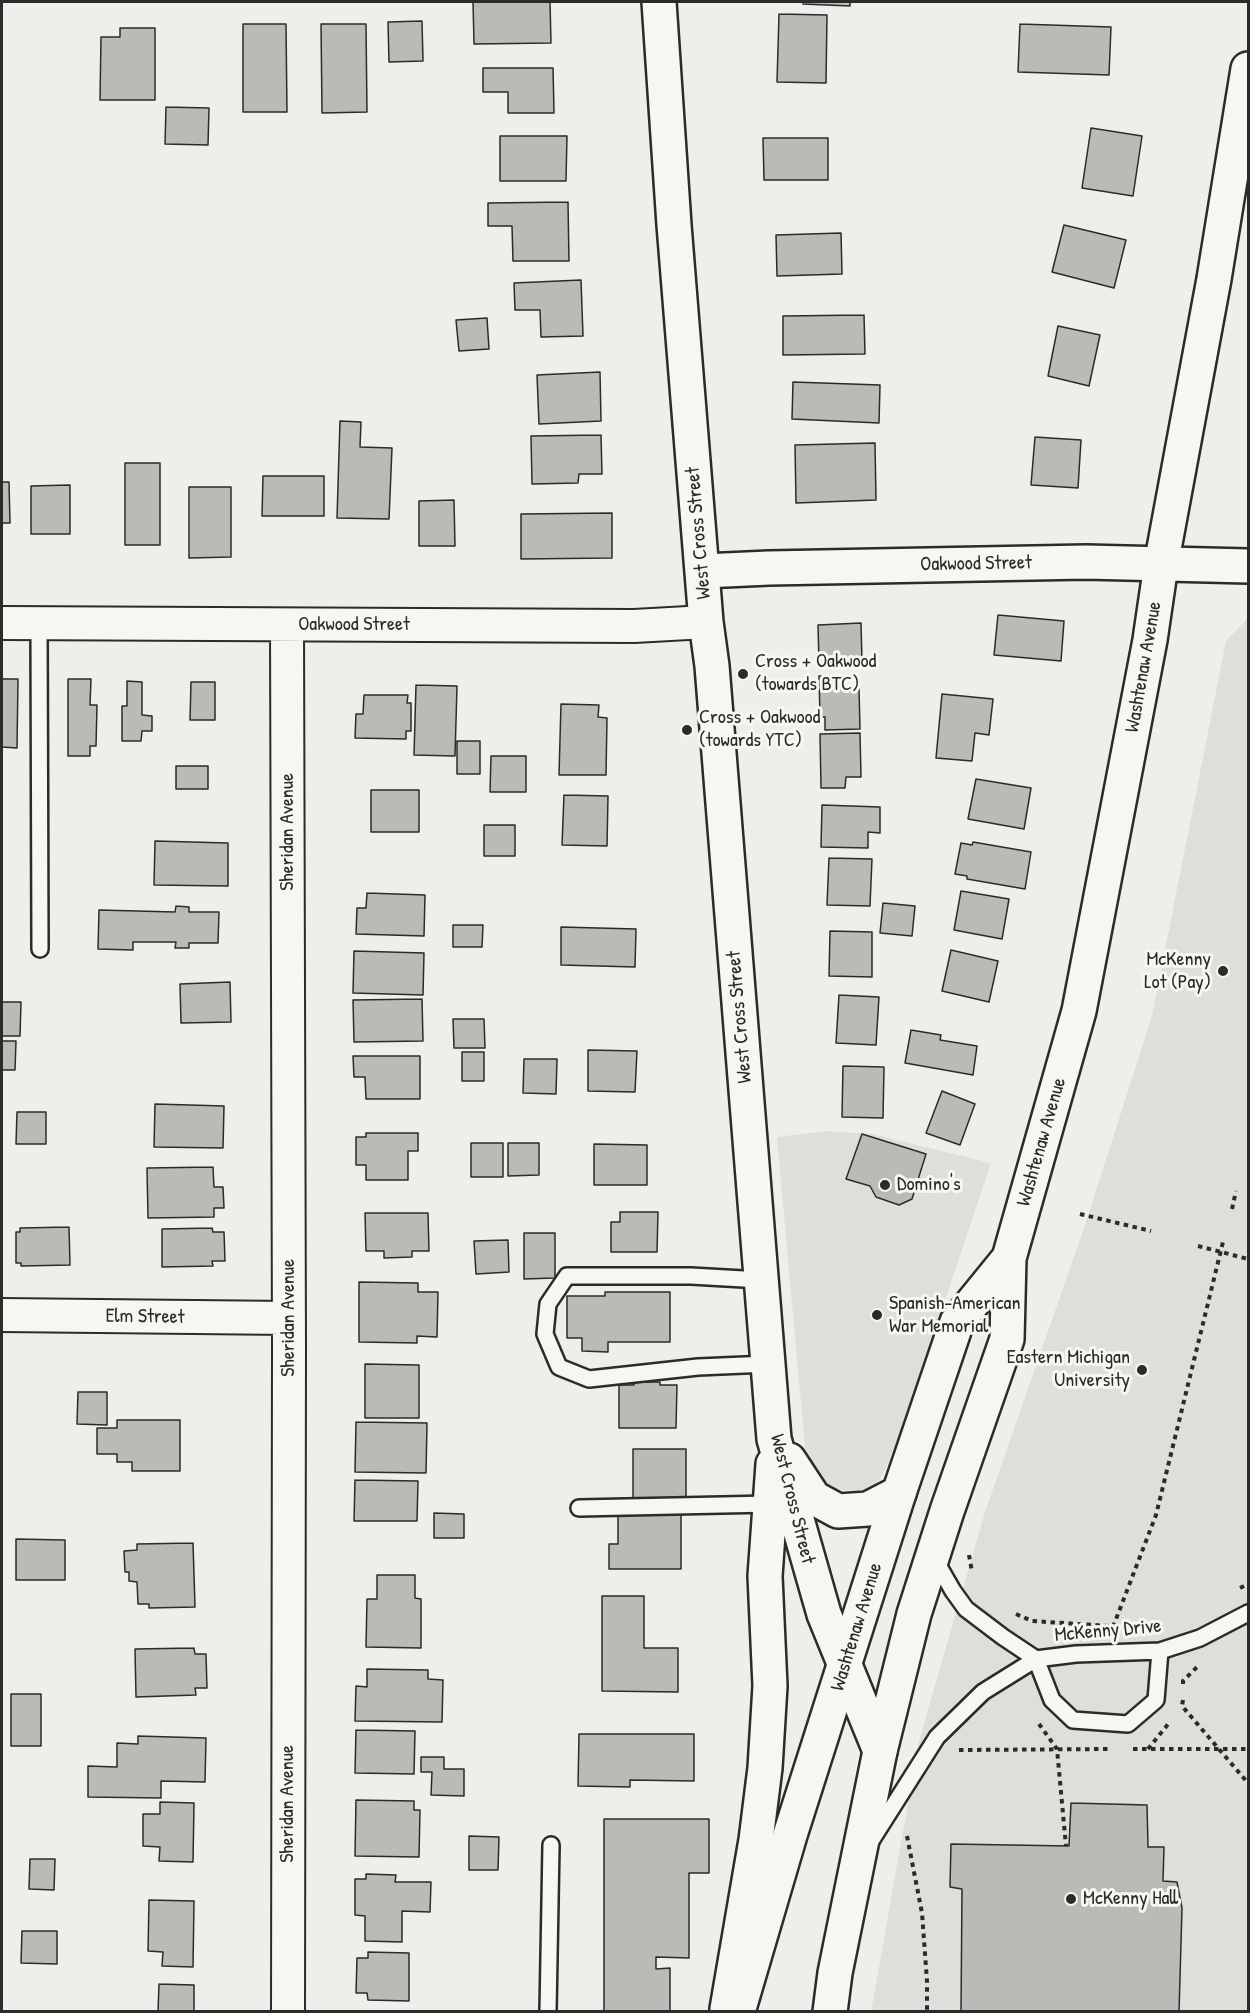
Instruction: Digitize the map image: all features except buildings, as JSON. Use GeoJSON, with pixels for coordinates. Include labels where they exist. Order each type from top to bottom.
{"type":"FeatureCollection","features":[{"type":"Feature","properties":{"kind":"main road","name":"West Cross Street"},"geometry":{"type":"LineString","coordinates":[[659,2],[674,225],[774,1439],[824,1614],[844,1669],[880,1751]]}},
{"type":"Feature","properties":{"kind":"main road","name":"Washtenaw Avenue"},"geometry":{"type":"LineString","coordinates":[[880,1751],[914,1614],[1007,1338],[1009,1258],[1079,1011],[1148,651],[1161,565],[1214,279],[1248,69]]}},
{"type":"Feature","properties":{"kind":"main road","name":"Oakwood Street"},"geometry":{"type":"LineString","coordinates":[[703,571],[1086,562],[1248,566]]}},
{"type":"Feature","properties":{"kind":"main road","name":"Washtenaw Avenue"},"geometry":{"type":"LineString","coordinates":[[738,2012],[790,1835],[899,1493],[957,1322],[1009,1258]]}},
{"type":"Feature","properties":{"kind":"main road"},"geometry":{"type":"LineString","coordinates":[[774,1439],[814,1498],[838,1511],[868,1509],[899,1493]]}},
{"type":"Feature","properties":{"kind":"main road"},"geometry":{"type":"LineString","coordinates":[[727,2012],[756,1840],[765,1768],[770,1686],[765,1576],[774,1439]]}},
{"type":"Feature","properties":{"kind":"main road"},"geometry":{"type":"LineString","coordinates":[[830,2012],[835,1972],[880,1751]]}},
{"type":"Feature","properties":{"kind":"street","name":"Oakwood Street"},"geometry":{"type":"LineString","coordinates":[[2,623],[634,626],[706,622]]}},
{"type":"Feature","properties":{"kind":"street","name":"Sheridan Avenue"},"geometry":{"type":"LineString","coordinates":[[287,625],[288,2012]]}},
{"type":"Feature","properties":{"kind":"street","name":"Elm Street"},"geometry":{"type":"LineString","coordinates":[[2,1316],[289,1318]]}},
{"type":"Feature","properties":{"kind":"lane"},"geometry":{"type":"LineString","coordinates":[[39,623],[40,949]]}},
{"type":"Feature","properties":{"kind":"lane"},"geometry":{"type":"LineString","coordinates":[[760,1280],[691,1276],[567,1276],[549,1304],[545,1334],[559,1367],[589,1379],[698,1367],[768,1364]]}},
{"type":"Feature","properties":{"kind":"lane"},"geometry":{"type":"LineString","coordinates":[[579,1508],[770,1504]]}},
{"type":"Feature","properties":{"kind":"lane"},"geometry":{"type":"LineString","coordinates":[[933,1557],[953,1592],[966,1609],[1036,1659],[1052,1700],[1073,1720],[1128,1724],[1156,1700],[1160,1651]]}},
{"type":"Feature","properties":{"kind":"lane","name":"McKenny Drive"},"geometry":{"type":"LineString","coordinates":[[1036,1659],[1076,1654],[1160,1651],[1200,1638],[1248,1613]]}},
{"type":"Feature","properties":{"kind":"lane"},"geometry":{"type":"LineString","coordinates":[[856,1864],[937,1737],[983,1692],[1036,1659]]}},
{"type":"Feature","properties":{"kind":"lane"},"geometry":{"type":"LineString","coordinates":[[548,2012],[551,1845]]}},
{"type":"Feature","properties":{"kind":"path"},"geometry":{"type":"LineString","coordinates":[[1232,1209],[1236,1191]]}},
{"type":"Feature","properties":{"kind":"path"},"geometry":{"type":"LineString","coordinates":[[1080,1214],[1151,1231]]}},
{"type":"Feature","properties":{"kind":"path"},"geometry":{"type":"LineString","coordinates":[[1113,1627],[1156,1515],[1223,1242]]}},
{"type":"Feature","properties":{"kind":"path"},"geometry":{"type":"LineString","coordinates":[[1198,1246],[1248,1259]]}},
{"type":"Feature","properties":{"kind":"path"},"geometry":{"type":"LineString","coordinates":[[968,1546],[973,1581]]}},
{"type":"Feature","properties":{"kind":"path"},"geometry":{"type":"LineString","coordinates":[[1238,1590],[1248,1584]]}},
{"type":"Feature","properties":{"kind":"path"},"geometry":{"type":"LineString","coordinates":[[1011,1612],[1032,1621],[1123,1626]]}},
{"type":"Feature","properties":{"kind":"path"},"geometry":{"type":"LineString","coordinates":[[1183,1689],[1183,1681],[1198,1666],[1208,1660]]}},
{"type":"Feature","properties":{"kind":"path"},"geometry":{"type":"LineString","coordinates":[[1148,1749],[1182,1706],[1183,1698]]}},
{"type":"Feature","properties":{"kind":"path"},"geometry":{"type":"LineString","coordinates":[[1182,1706],[1248,1783]]}},
{"type":"Feature","properties":{"kind":"path"},"geometry":{"type":"LineString","coordinates":[[1057,1749],[1066,1846]]}},
{"type":"Feature","properties":{"kind":"path"},"geometry":{"type":"LineString","coordinates":[[957,1750],[1114,1749]]}},
{"type":"Feature","properties":{"kind":"path"},"geometry":{"type":"LineString","coordinates":[[1125,1749],[1248,1749]]}},
{"type":"Feature","properties":{"kind":"path"},"geometry":{"type":"LineString","coordinates":[[907,1836],[922,1913],[927,2012]]}},
{"type":"Feature","properties":{"kind":"shaded area","name":"Eastern Michigan University"},"geometry":{"type":"Polygon","coordinates":[[[1248,618],[1248,2011],[871,2012],[919,1741],[985,1512],[1084,1228],[1152,1016],[1226,641],[1248,618]]]}},
{"type":"Feature","properties":{"kind":"shaded area"},"geometry":{"type":"Polygon","coordinates":[[[827,1131],[872,1134],[991,1163],[900,1434],[885,1470],[877,1483],[868,1490],[840,1490],[828,1485],[812,1464],[805,1448],[777,1137],[827,1131]]]}},
{"type":"Feature","properties":{"kind":"place","name":"Cross + Oakwood (towards BTC)"},"geometry":{"type":"Point","coordinates":[743,674]}},
{"type":"Feature","properties":{"kind":"place","name":"Cross + Oakwood (towards YTC)"},"geometry":{"type":"Point","coordinates":[687,730]}},
{"type":"Feature","properties":{"kind":"place","name":"McKenny Lot (Pay)"},"geometry":{"type":"Point","coordinates":[1223,971]}},
{"type":"Feature","properties":{"kind":"place","name":"Domino's"},"geometry":{"type":"Point","coordinates":[885,1185]}},
{"type":"Feature","properties":{"kind":"place","name":"Spanish-American War Memorial"},"geometry":{"type":"Point","coordinates":[877,1315]}},
{"type":"Feature","properties":{"kind":"place","name":"Eastern Michigan University"},"geometry":{"type":"Point","coordinates":[1142,1370]}},
{"type":"Feature","properties":{"kind":"place","name":"McKenny Hall"},"geometry":{"type":"Point","coordinates":[1071,1899]}}]}
